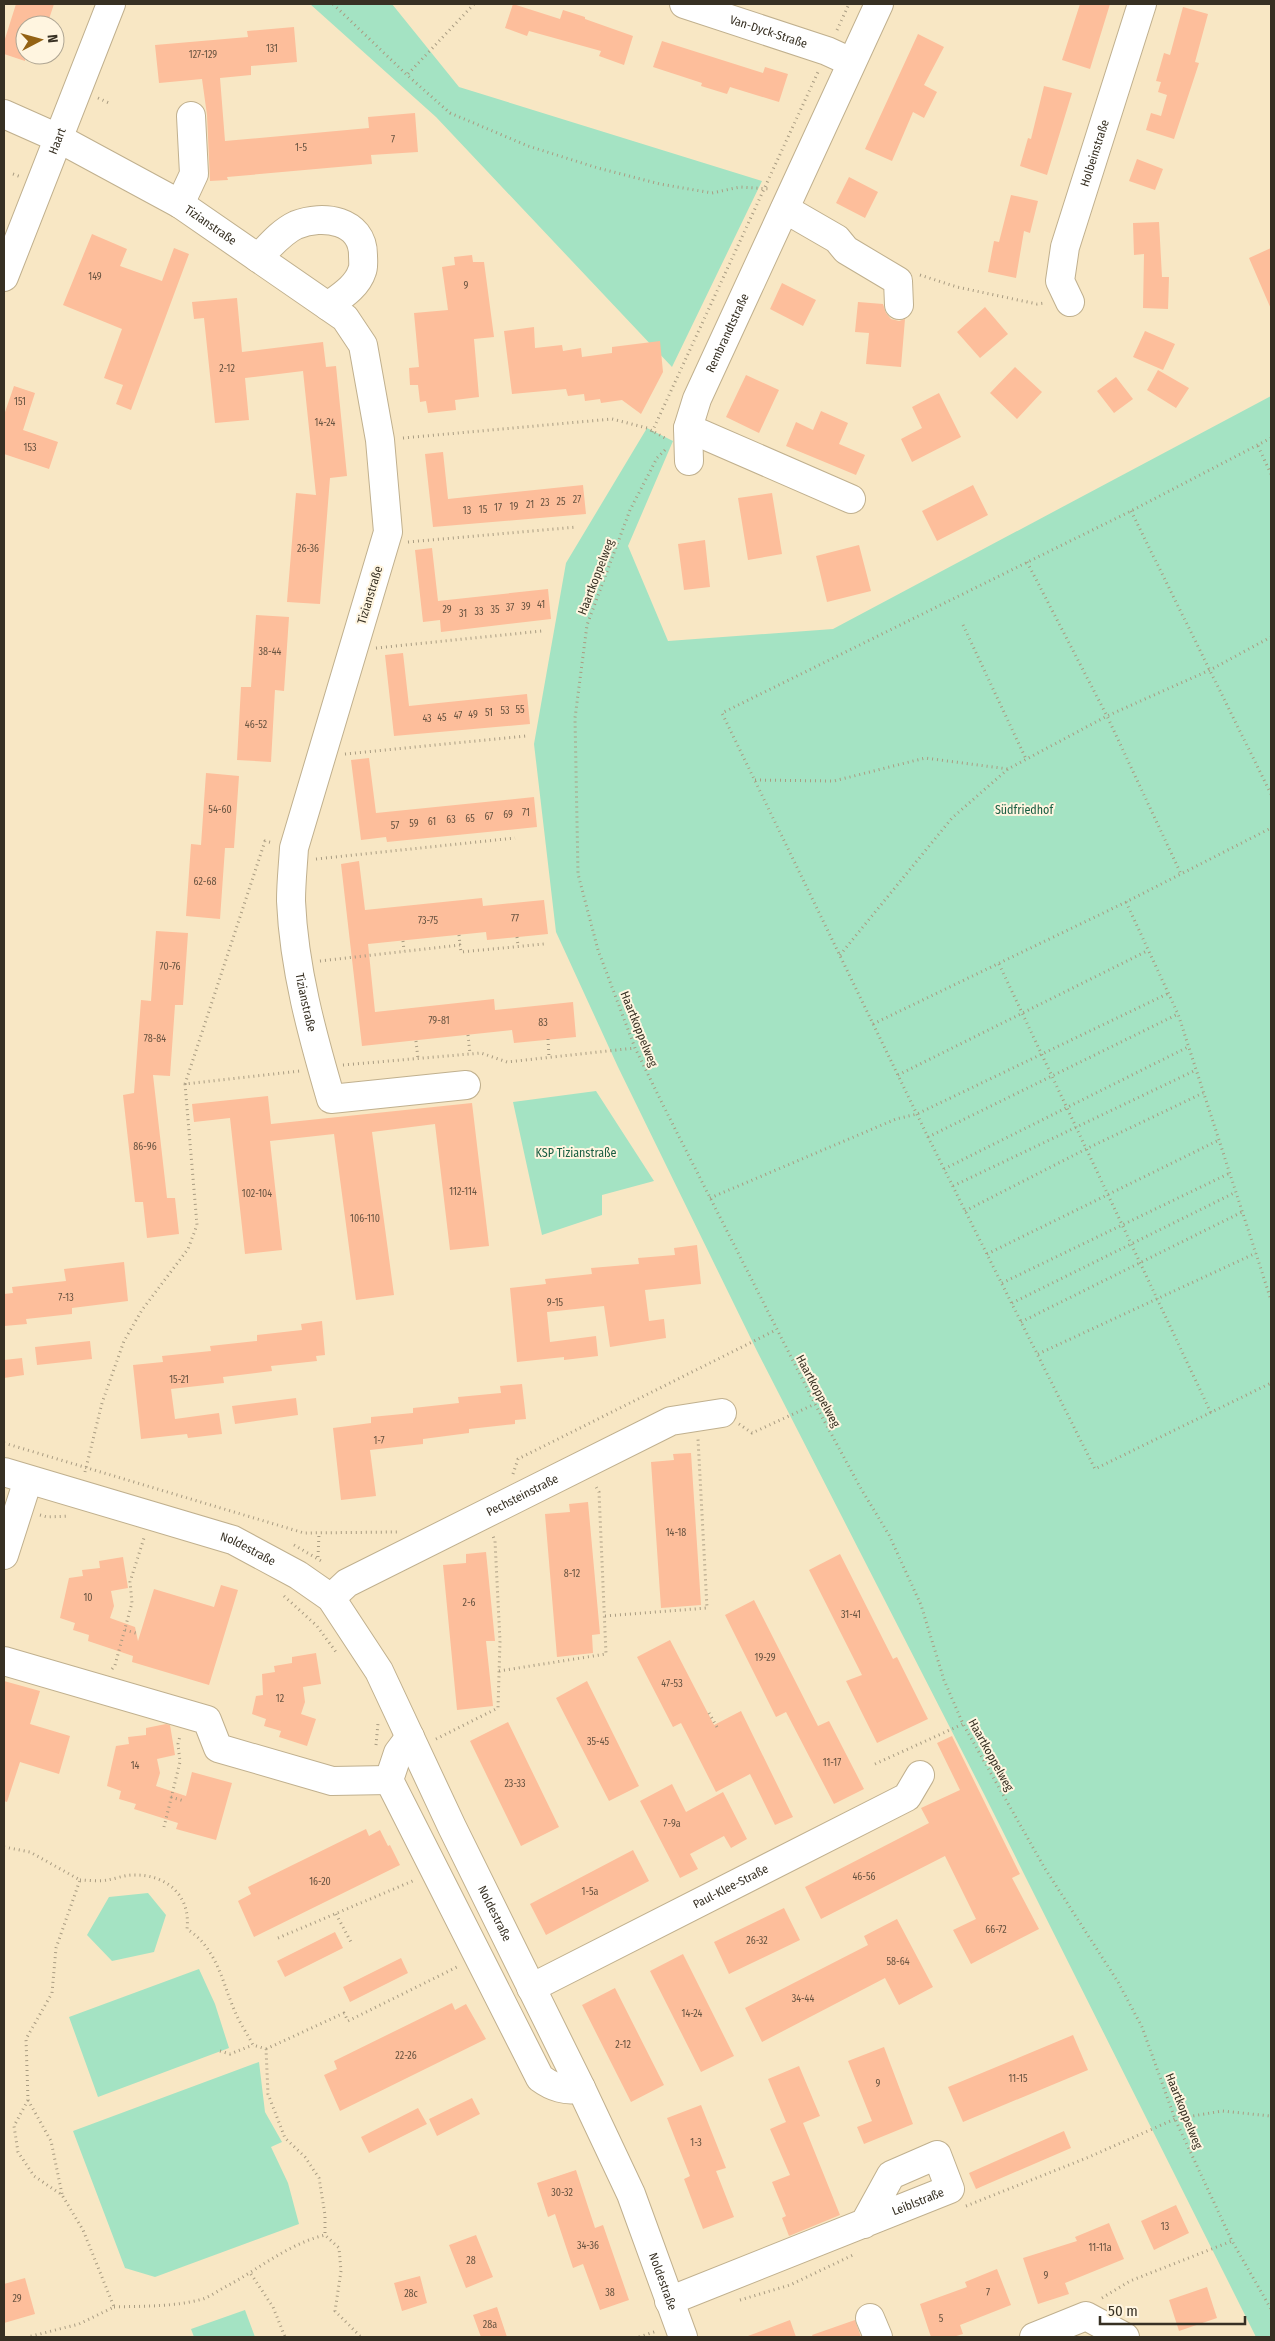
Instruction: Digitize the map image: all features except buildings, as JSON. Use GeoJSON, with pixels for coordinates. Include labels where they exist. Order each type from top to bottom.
{"type":"FeatureCollection","features":[{"type":"Feature","properties":{"kind":"street","name":"Haart"},"geometry":{"type":"LineString","coordinates":[[4,277],[111,4]]}},
{"type":"Feature","properties":{"kind":"street","name":"Van-Dyck-Straße"},"geometry":{"type":"LineString","coordinates":[[684,4],[839,56]]}},
{"type":"Feature","properties":{"kind":"street","name":"Rembrandtstraße"},"geometry":{"type":"LineString","coordinates":[[679,444],[697,400],[788,200],[839,56],[879,4]]}},
{"type":"Feature","properties":{"kind":"street","name":"Holbeinstraße"},"geometry":{"type":"LineString","coordinates":[[1070,302],[1060,281],[1065,247],[1142,4]]}},
{"type":"Feature","properties":{"kind":"street","name":"Tizianstraße"},"geometry":{"type":"LineString","coordinates":[[4,114],[58,138],[180,204],[345,318],[364,346],[380,440],[388,532],[293,854],[291,900],[298,963],[309,1022],[331,1099],[466,1086]]}},
{"type":"Feature","properties":{"kind":"street","name":"Tizianstraße"},"geometry":{"type":"LineString","coordinates":[[180,204],[194,174],[191,116]]}},
{"type":"Feature","properties":{"kind":"street"},"geometry":{"type":"LineString","coordinates":[[788,200],[837,239],[846,250],[898,281],[899,305]]}},
{"type":"Feature","properties":{"kind":"street"},"geometry":{"type":"LineString","coordinates":[[258,258],[277,239],[295,226],[314,220],[337,220],[353,229],[363,247],[362,271],[352,288],[328,306]]}},
{"type":"Feature","properties":{"kind":"street"},"geometry":{"type":"LineString","coordinates":[[679,444],[851,499]]}},
{"type":"Feature","properties":{"kind":"street","name":"Pechsteinstraße"},"geometry":{"type":"LineString","coordinates":[[331,1598],[347,1583],[671,1421],[722,1413]]}},
{"type":"Feature","properties":{"kind":"street"},"geometry":{"type":"LineString","coordinates":[[4,1555],[19,1509],[16,1476]]}},
{"type":"Feature","properties":{"kind":"street","name":"Noldestraße"},"geometry":{"type":"LineString","coordinates":[[16,1476],[77,1506],[233,1540],[298,1574],[331,1598],[379,1671],[581,2088],[631,2194],[683,2337]]}},
{"type":"Feature","properties":{"kind":"street"},"geometry":{"type":"LineString","coordinates":[[4,1662],[207,1720],[218,1748],[332,1781],[381,1779]]}},
{"type":"Feature","properties":{"kind":"street"},"geometry":{"type":"LineString","coordinates":[[381,1779],[398,1753],[413,1743]]}},
{"type":"Feature","properties":{"kind":"street","name":"Paul-Klee-Straße"},"geometry":{"type":"LineString","coordinates":[[531,1988],[907,1797],[920,1775]]}},
{"type":"Feature","properties":{"kind":"street"},"geometry":{"type":"LineString","coordinates":[[381,1779],[434,1872],[540,2078],[571,2091],[581,2088]]}},
{"type":"Feature","properties":{"kind":"street"},"geometry":{"type":"LineString","coordinates":[[669,2300],[863,2238]]}},
{"type":"Feature","properties":{"kind":"street"},"geometry":{"type":"LineString","coordinates":[[1034,2337],[1086,2316],[1125,2337]]}},
{"type":"Feature","properties":{"kind":"path"},"geometry":{"type":"LineString","coordinates":[[333,4],[407,75],[450,113],[528,146],[598,168],[660,184],[712,193],[740,187],[765,188],[788,200]]}},
{"type":"Feature","properties":{"kind":"path"},"geometry":{"type":"LineString","coordinates":[[407,75],[474,4]]}},
{"type":"Feature","properties":{"kind":"path"},"geometry":{"type":"LineString","coordinates":[[652,432],[765,188],[839,56],[849,4]]}},
{"type":"Feature","properties":{"kind":"path"},"geometry":{"type":"LineString","coordinates":[[914,273],[956,287],[1037,304],[1070,302]]}},
{"type":"Feature","properties":{"kind":"path"},"geometry":{"type":"LineString","coordinates":[[380,440],[612,420],[647,428],[679,444]]}},
{"type":"Feature","properties":{"kind":"path"},"geometry":{"type":"LineString","coordinates":[[1271,438],[1131,511],[722,712],[928,1137],[1095,1469],[1271,1383]]}},
{"type":"Feature","properties":{"kind":"path","name":"Haartkoppelweg"},"geometry":{"type":"LineString","coordinates":[[679,444],[657,458],[630,510],[587,625],[575,718],[578,874],[598,950],[635,1048],[776,1330],[860,1487],[889,1534],[921,1605],[944,1680],[963,1724],[1044,1867],[1118,1982],[1142,2027],[1175,2119],[1232,2241],[1271,2309]]}},
{"type":"Feature","properties":{"kind":"path"},"geometry":{"type":"LineString","coordinates":[[1258,446],[1271,474]]}},
{"type":"Feature","properties":{"kind":"path"},"geometry":{"type":"LineString","coordinates":[[1131,511],[1271,794]]}},
{"type":"Feature","properties":{"kind":"path"},"geometry":{"type":"LineString","coordinates":[[385,545],[577,526]]}},
{"type":"Feature","properties":{"kind":"path"},"geometry":{"type":"LineString","coordinates":[[1027,562],[1107,716],[1181,874]]}},
{"type":"Feature","properties":{"kind":"path"},"geometry":{"type":"LineString","coordinates":[[963,626],[1026,759]]}},
{"type":"Feature","properties":{"kind":"path"},"geometry":{"type":"LineString","coordinates":[[353,651],[542,631]]}},
{"type":"Feature","properties":{"kind":"path"},"geometry":{"type":"LineString","coordinates":[[840,955],[952,818],[1008,769],[1107,716],[1210,670],[1271,636]]}},
{"type":"Feature","properties":{"kind":"path"},"geometry":{"type":"LineString","coordinates":[[321,756],[526,736]]}},
{"type":"Feature","properties":{"kind":"path"},"geometry":{"type":"LineString","coordinates":[[755,780],[834,781],[925,758],[1008,769]]}},
{"type":"Feature","properties":{"kind":"path"},"geometry":{"type":"LineString","coordinates":[[873,1024],[1126,902],[1271,828]]}},
{"type":"Feature","properties":{"kind":"path"},"geometry":{"type":"LineString","coordinates":[[19,1509],[47,1517],[77,1506],[102,1403],[124,1341],[142,1310],[188,1249],[196,1225],[185,1084],[265,841],[293,854],[515,838]]}},
{"type":"Feature","properties":{"kind":"path"},"geometry":{"type":"LineString","coordinates":[[1126,902],[1147,951],[1178,1014],[1271,1300]]}},
{"type":"Feature","properties":{"kind":"path"},"geometry":{"type":"LineString","coordinates":[[459,935],[461,952],[544,944]]}},
{"type":"Feature","properties":{"kind":"path"},"geometry":{"type":"LineString","coordinates":[[517,937],[518,946]]}},
{"type":"Feature","properties":{"kind":"path"},"geometry":{"type":"LineString","coordinates":[[403,941],[404,951]]}},
{"type":"Feature","properties":{"kind":"path"},"geometry":{"type":"LineString","coordinates":[[298,963],[460,945]]}},
{"type":"Feature","properties":{"kind":"path"},"geometry":{"type":"LineString","coordinates":[[898,1074],[1147,951]]}},
{"type":"Feature","properties":{"kind":"path"},"geometry":{"type":"LineString","coordinates":[[999,964],[1211,1413]]}},
{"type":"Feature","properties":{"kind":"path"},"geometry":{"type":"LineString","coordinates":[[710,1198],[896,1119],[917,1114],[1167,994]]}},
{"type":"Feature","properties":{"kind":"path"},"geometry":{"type":"LineString","coordinates":[[928,1137],[1178,1014]]}},
{"type":"Feature","properties":{"kind":"path"},"geometry":{"type":"LineString","coordinates":[[468,1035],[470,1054]]}},
{"type":"Feature","properties":{"kind":"path"},"geometry":{"type":"LineString","coordinates":[[548,1040],[550,1057]]}},
{"type":"Feature","properties":{"kind":"path"},"geometry":{"type":"LineString","coordinates":[[416,1041],[418,1059]]}},
{"type":"Feature","properties":{"kind":"path"},"geometry":{"type":"LineString","coordinates":[[944,1169],[1066,1106],[1188,1047]]}},
{"type":"Feature","properties":{"kind":"path"},"geometry":{"type":"LineString","coordinates":[[185,1084],[322,1068],[481,1053],[506,1062],[635,1048]]}},
{"type":"Feature","properties":{"kind":"path"},"geometry":{"type":"LineString","coordinates":[[953,1186],[1196,1070]]}},
{"type":"Feature","properties":{"kind":"path"},"geometry":{"type":"LineString","coordinates":[[966,1211],[1086,1149],[1203,1093]]}},
{"type":"Feature","properties":{"kind":"path"},"geometry":{"type":"LineString","coordinates":[[987,1254],[1107,1193],[1219,1140]]}},
{"type":"Feature","properties":{"kind":"path"},"geometry":{"type":"LineString","coordinates":[[1002,1284],[1230,1173]]}},
{"type":"Feature","properties":{"kind":"path"},"geometry":{"type":"LineString","coordinates":[[1012,1303],[1236,1192]]}},
{"type":"Feature","properties":{"kind":"path"},"geometry":{"type":"LineString","coordinates":[[1021,1322],[1242,1212]]}},
{"type":"Feature","properties":{"kind":"path"},"geometry":{"type":"LineString","coordinates":[[1038,1354],[1256,1253]]}},
{"type":"Feature","properties":{"kind":"path"},"geometry":{"type":"LineString","coordinates":[[512,1477],[518,1459],[776,1330]]}},
{"type":"Feature","properties":{"kind":"path"},"geometry":{"type":"LineString","coordinates":[[722,1413],[752,1433],[815,1404]]}},
{"type":"Feature","properties":{"kind":"path"},"geometry":{"type":"LineString","coordinates":[[605,1616],[707,1608],[699,1446],[693,1417]]}},
{"type":"Feature","properties":{"kind":"path"},"geometry":{"type":"LineString","coordinates":[[4,1442],[304,1533],[398,1532]]}},
{"type":"Feature","properties":{"kind":"path"},"geometry":{"type":"LineString","coordinates":[[499,1671],[606,1654],[599,1492],[585,1464]]}},
{"type":"Feature","properties":{"kind":"path"},"geometry":{"type":"LineString","coordinates":[[413,1743],[498,1708],[499,1671],[495,1541],[482,1516]]}},
{"type":"Feature","properties":{"kind":"path"},"geometry":{"type":"LineString","coordinates":[[318,1558],[319,1534]]}},
{"type":"Feature","properties":{"kind":"path"},"geometry":{"type":"LineString","coordinates":[[135,1535],[153,1540]]}},
{"type":"Feature","properties":{"kind":"path"},"geometry":{"type":"LineString","coordinates":[[95,1688],[115,1665],[132,1603],[130,1582],[144,1538]]}},
{"type":"Feature","properties":{"kind":"path"},"geometry":{"type":"LineString","coordinates":[[278,1592],[317,1626],[339,1655]]}},
{"type":"Feature","properties":{"kind":"path"},"geometry":{"type":"LineString","coordinates":[[125,1630],[139,1634]]}},
{"type":"Feature","properties":{"kind":"path"},"geometry":{"type":"LineString","coordinates":[[709,1713],[717,1728]]}},
{"type":"Feature","properties":{"kind":"path"},"geometry":{"type":"LineString","coordinates":[[164,1827],[180,1762],[178,1744],[186,1714]]}},
{"type":"Feature","properties":{"kind":"path"},"geometry":{"type":"LineString","coordinates":[[378,1722],[381,1779]]}},
{"type":"Feature","properties":{"kind":"path"},"geometry":{"type":"LineString","coordinates":[[875,1764],[963,1724]]}},
{"type":"Feature","properties":{"kind":"path"},"geometry":{"type":"LineString","coordinates":[[171,1797],[184,1801]]}},
{"type":"Feature","properties":{"kind":"path"},"geometry":{"type":"LineString","coordinates":[[4,1847],[30,1852],[80,1880],[105,1881],[132,1875],[157,1878],[172,1888],[182,1898],[188,1915],[187,1929],[200,1938],[215,1962],[236,2014],[253,2045]]}},
{"type":"Feature","properties":{"kind":"path"},"geometry":{"type":"LineString","coordinates":[[278,1938],[434,1872]]}},
{"type":"Feature","properties":{"kind":"path"},"geometry":{"type":"LineString","coordinates":[[80,1880],[56,1948],[52,1993],[26,2039],[28,2100],[51,2141],[62,2194],[83,2230],[114,2307]]}},
{"type":"Feature","properties":{"kind":"path"},"geometry":{"type":"LineString","coordinates":[[336,1913],[352,1944]]}},
{"type":"Feature","properties":{"kind":"path"},"geometry":{"type":"LineString","coordinates":[[220,2051],[230,2054],[253,2045],[266,2049],[344,2014],[348,2021],[478,1957]]}},
{"type":"Feature","properties":{"kind":"path"},"geometry":{"type":"LineString","coordinates":[[266,2049],[268,2094],[285,2138],[305,2157],[319,2178],[325,2215],[325,2235],[339,2248],[341,2271],[335,2311],[361,2337]]}},
{"type":"Feature","properties":{"kind":"path"},"geometry":{"type":"LineString","coordinates":[[28,2100],[14,2126],[18,2152],[34,2176],[62,2194]]}},
{"type":"Feature","properties":{"kind":"path"},"geometry":{"type":"LineString","coordinates":[[962,2208],[1089,2157],[1175,2119],[1222,2111],[1271,2116]]}},
{"type":"Feature","properties":{"kind":"path"},"geometry":{"type":"LineString","coordinates":[[28,2337],[79,2324],[114,2307],[159,2306],[204,2298],[251,2274],[279,2254],[312,2238],[325,2235]]}},
{"type":"Feature","properties":{"kind":"path"},"geometry":{"type":"LineString","coordinates":[[738,2300],[790,2285],[863,2238]]}},
{"type":"Feature","properties":{"kind":"path"},"geometry":{"type":"LineString","coordinates":[[1086,2316],[1099,2300],[1130,2282],[1232,2241]]}},
{"type":"Feature","properties":{"kind":"path"},"geometry":{"type":"LineString","coordinates":[[251,2274],[273,2307],[285,2337]]}},
{"type":"Feature","properties":{"kind":"green space"},"geometry":{"type":"Polygon","coordinates":[[[310,4],[392,4],[459,87],[762,181],[672,367],[436,117],[310,4]]]}},
{"type":"Feature","properties":{"kind":"green space","name":"Südfriedhof"},"geometry":{"type":"Polygon","coordinates":[[[1271,396],[1271,2337],[1256,2337],[984,1794],[757,1351],[618,1067],[556,932],[534,744],[566,563],[647,428],[673,441],[628,546],[668,641],[833,629],[1271,396]]]}},
{"type":"Feature","properties":{"kind":"green space","name":"KSP Tizianstraße"},"geometry":{"type":"Polygon","coordinates":[[[596,1091],[654,1181],[602,1195],[602,1215],[542,1235],[513,1102],[596,1091]]]}},
{"type":"Feature","properties":{"kind":"green space"},"geometry":{"type":"Polygon","coordinates":[[[148,1893],[166,1915],[154,1952],[112,1961],[87,1935],[109,1897],[148,1893]]]}},
{"type":"Feature","properties":{"kind":"green space"},"geometry":{"type":"Polygon","coordinates":[[[199,1969],[215,2004],[229,2048],[98,2097],[69,2017],[199,1969]]]}},
{"type":"Feature","properties":{"kind":"green space"},"geometry":{"type":"Polygon","coordinates":[[[259,2062],[265,2112],[282,2142],[271,2147],[288,2183],[299,2224],[155,2277],[125,2268],[73,2131],[259,2062]]]}},
{"type":"Feature","properties":{"kind":"green space"},"geometry":{"type":"Polygon","coordinates":[[[245,2310],[255,2337],[194,2337],[191,2329],[245,2310]]]}}]}
